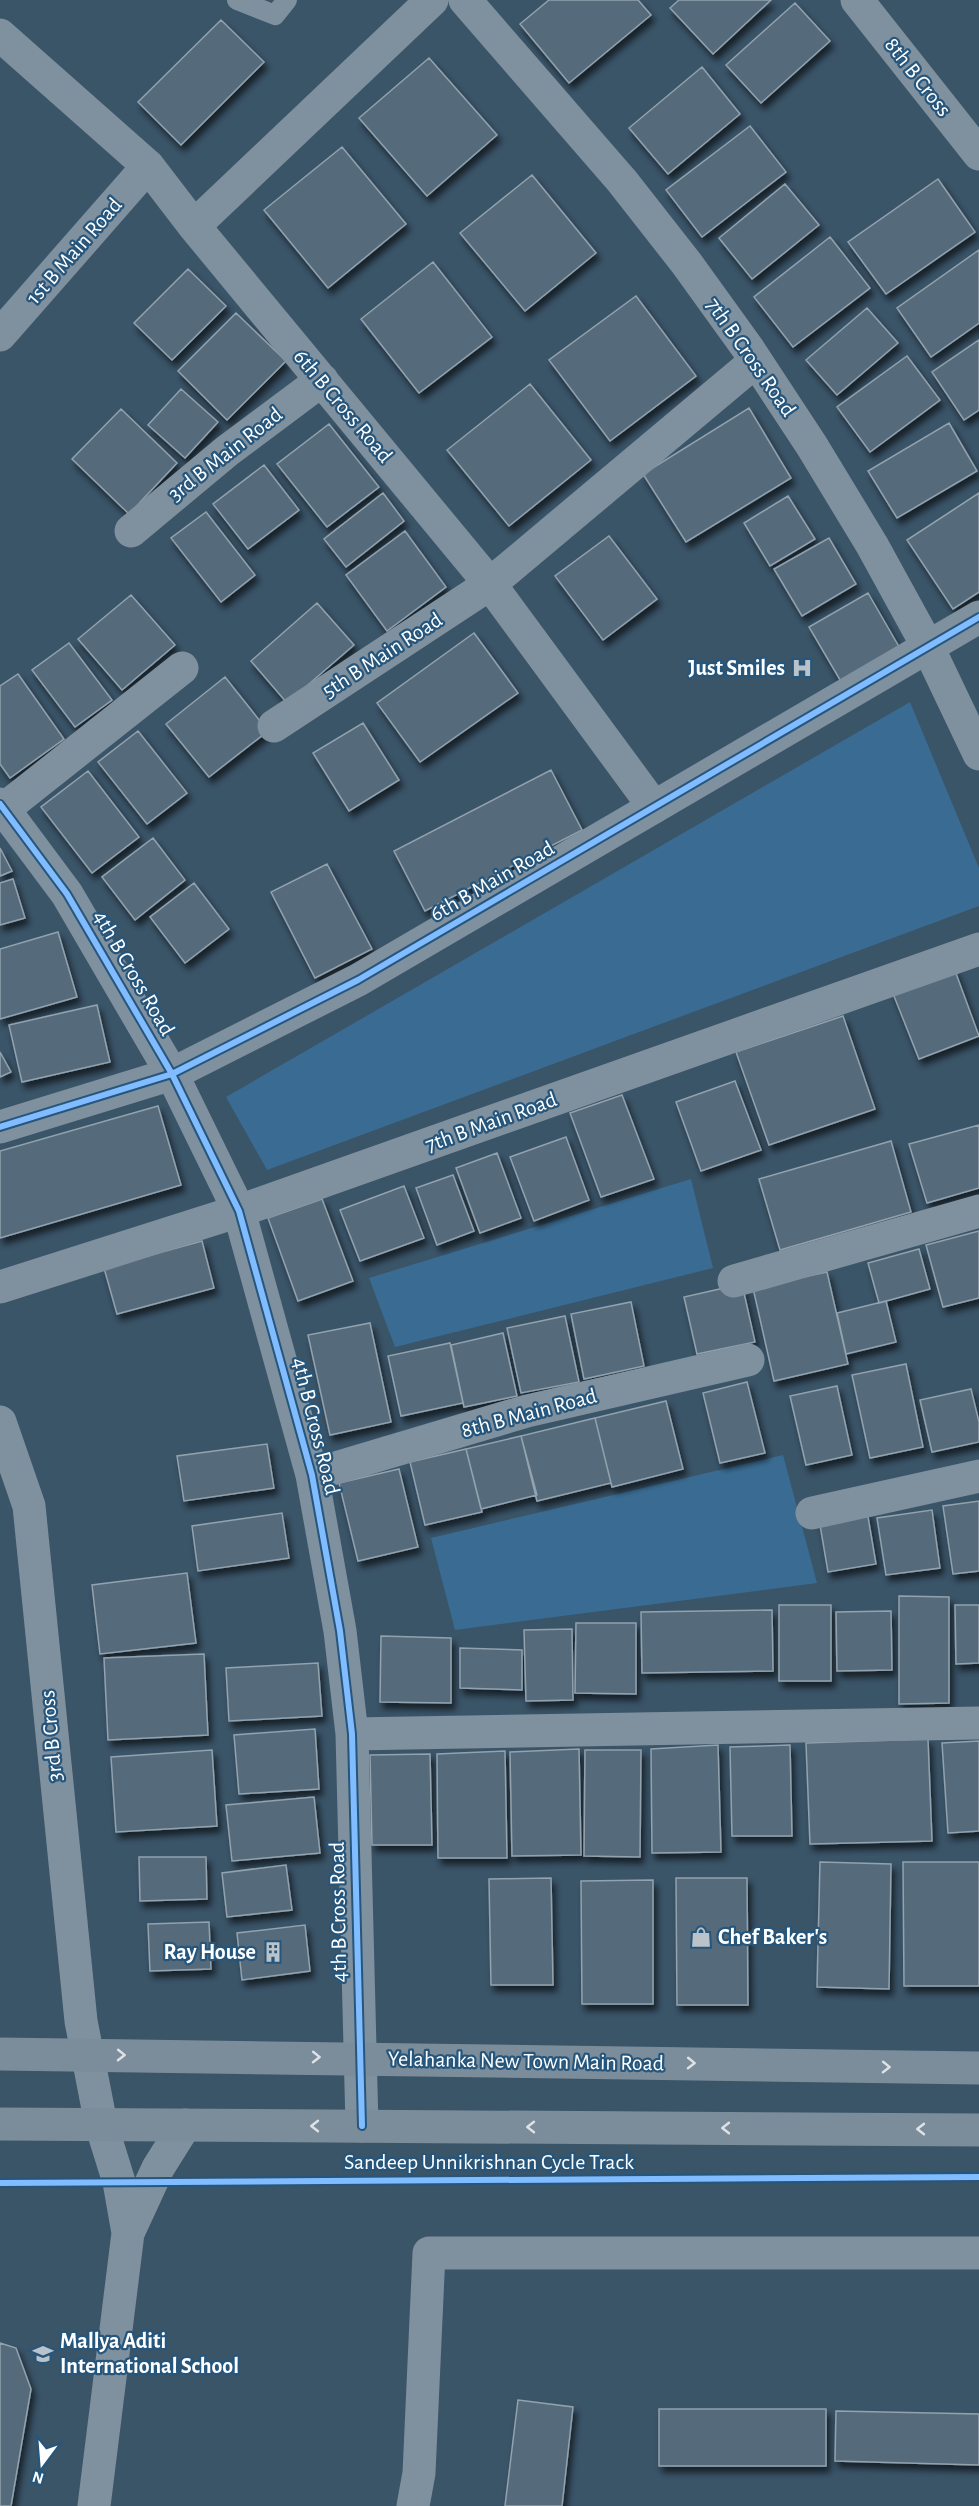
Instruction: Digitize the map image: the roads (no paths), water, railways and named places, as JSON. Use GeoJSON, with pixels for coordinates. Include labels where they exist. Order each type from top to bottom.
{"type":"FeatureCollection","features":[{"type":"Feature","properties":{"kind":"main road","name":"Yelahanka New Town Main Road"},"geometry":{"type":"LineString","coordinates":[[0,2054],[979,2068]]}},
{"type":"Feature","properties":{"kind":"main road"},"geometry":{"type":"LineString","coordinates":[[0,2124],[979,2130]]}},
{"type":"Feature","properties":{"kind":"street"},"geometry":{"type":"LineString","coordinates":[[194,226],[432,0]]}},
{"type":"Feature","properties":{"kind":"street","name":"7th B Cross Road"},"geometry":{"type":"LineString","coordinates":[[465,0],[622,181],[687,264],[756,361],[812,446],[872,545],[928,647],[979,754]]}},
{"type":"Feature","properties":{"kind":"street","name":"8th B Cross"},"geometry":{"type":"LineString","coordinates":[[857,0],[979,154]]}},
{"type":"Feature","properties":{"kind":"street","name":"6th B Cross Road"},"geometry":{"type":"LineString","coordinates":[[0,34],[148,166],[194,226],[490,584],[654,807]]}},
{"type":"Feature","properties":{"kind":"street","name":"1st B Main Road"},"geometry":{"type":"LineString","coordinates":[[0,335],[148,166]]}},
{"type":"Feature","properties":{"kind":"street","name":"5th B Main Road"},"geometry":{"type":"LineString","coordinates":[[274,726],[490,584],[756,361]]}},
{"type":"Feature","properties":{"kind":"street","name":"3rd B Main Road"},"geometry":{"type":"LineString","coordinates":[[130,531],[219,458],[322,380]]}},
{"type":"Feature","properties":{"kind":"street","name":"6th B Main Road"},"geometry":{"type":"LineString","coordinates":[[0,1127],[172,1074],[358,980],[979,617]]}},
{"type":"Feature","properties":{"kind":"street"},"geometry":{"type":"LineString","coordinates":[[2,806],[182,668]]}},
{"type":"Feature","properties":{"kind":"street","name":"4th B Cross Road"},"geometry":{"type":"LineString","coordinates":[[2,806],[67,894],[172,1074],[239,1211],[312,1475],[340,1631],[352,1734],[362,2126]]}},
{"type":"Feature","properties":{"kind":"street","name":"7th B Main Road"},"geometry":{"type":"LineString","coordinates":[[0,1287],[239,1211],[979,949]]}},
{"type":"Feature","properties":{"kind":"street"},"geometry":{"type":"LineString","coordinates":[[734,1281],[979,1211]]}},
{"type":"Feature","properties":{"kind":"street","name":"8th B Main Road"},"geometry":{"type":"LineString","coordinates":[[312,1475],[527,1411],[748,1360]]}},
{"type":"Feature","properties":{"kind":"street","name":"3rd B Cross"},"geometry":{"type":"LineString","coordinates":[[0,1422],[29,1506],[81,2021],[89,2054],[100,2124],[119,2182],[128,2233]]}},
{"type":"Feature","properties":{"kind":"street"},"geometry":{"type":"LineString","coordinates":[[812,1513],[979,1476]]}},
{"type":"Feature","properties":{"kind":"street"},"geometry":{"type":"LineString","coordinates":[[352,1734],[979,1723]]}},
{"type":"Feature","properties":{"kind":"street"},"geometry":{"type":"LineString","coordinates":[[94,2506],[128,2233],[158,2168],[185,2125]]}},
{"type":"Feature","properties":{"kind":"street"},"geometry":{"type":"LineString","coordinates":[[413,2506],[419,2473],[429,2253],[979,2253]]}},
{"type":"Feature","properties":{"kind":"lane"},"geometry":{"type":"LineString","coordinates":[[237,0],[275,15],[287,0]]}},
{"type":"Feature","properties":{"kind":"place","name":"Just Smiles"},"geometry":{"type":"Point","coordinates":[802,668]}},
{"type":"Feature","properties":{"kind":"place","name":"Chef Baker's"},"geometry":{"type":"Point","coordinates":[701,1937]}},
{"type":"Feature","properties":{"kind":"place","name":"Ray House"},"geometry":{"type":"Point","coordinates":[273,1952]}},
{"type":"Feature","properties":{"kind":"place","name":"Mallya Aditi International School"},"geometry":{"type":"Point","coordinates":[43,2354]}}]}
